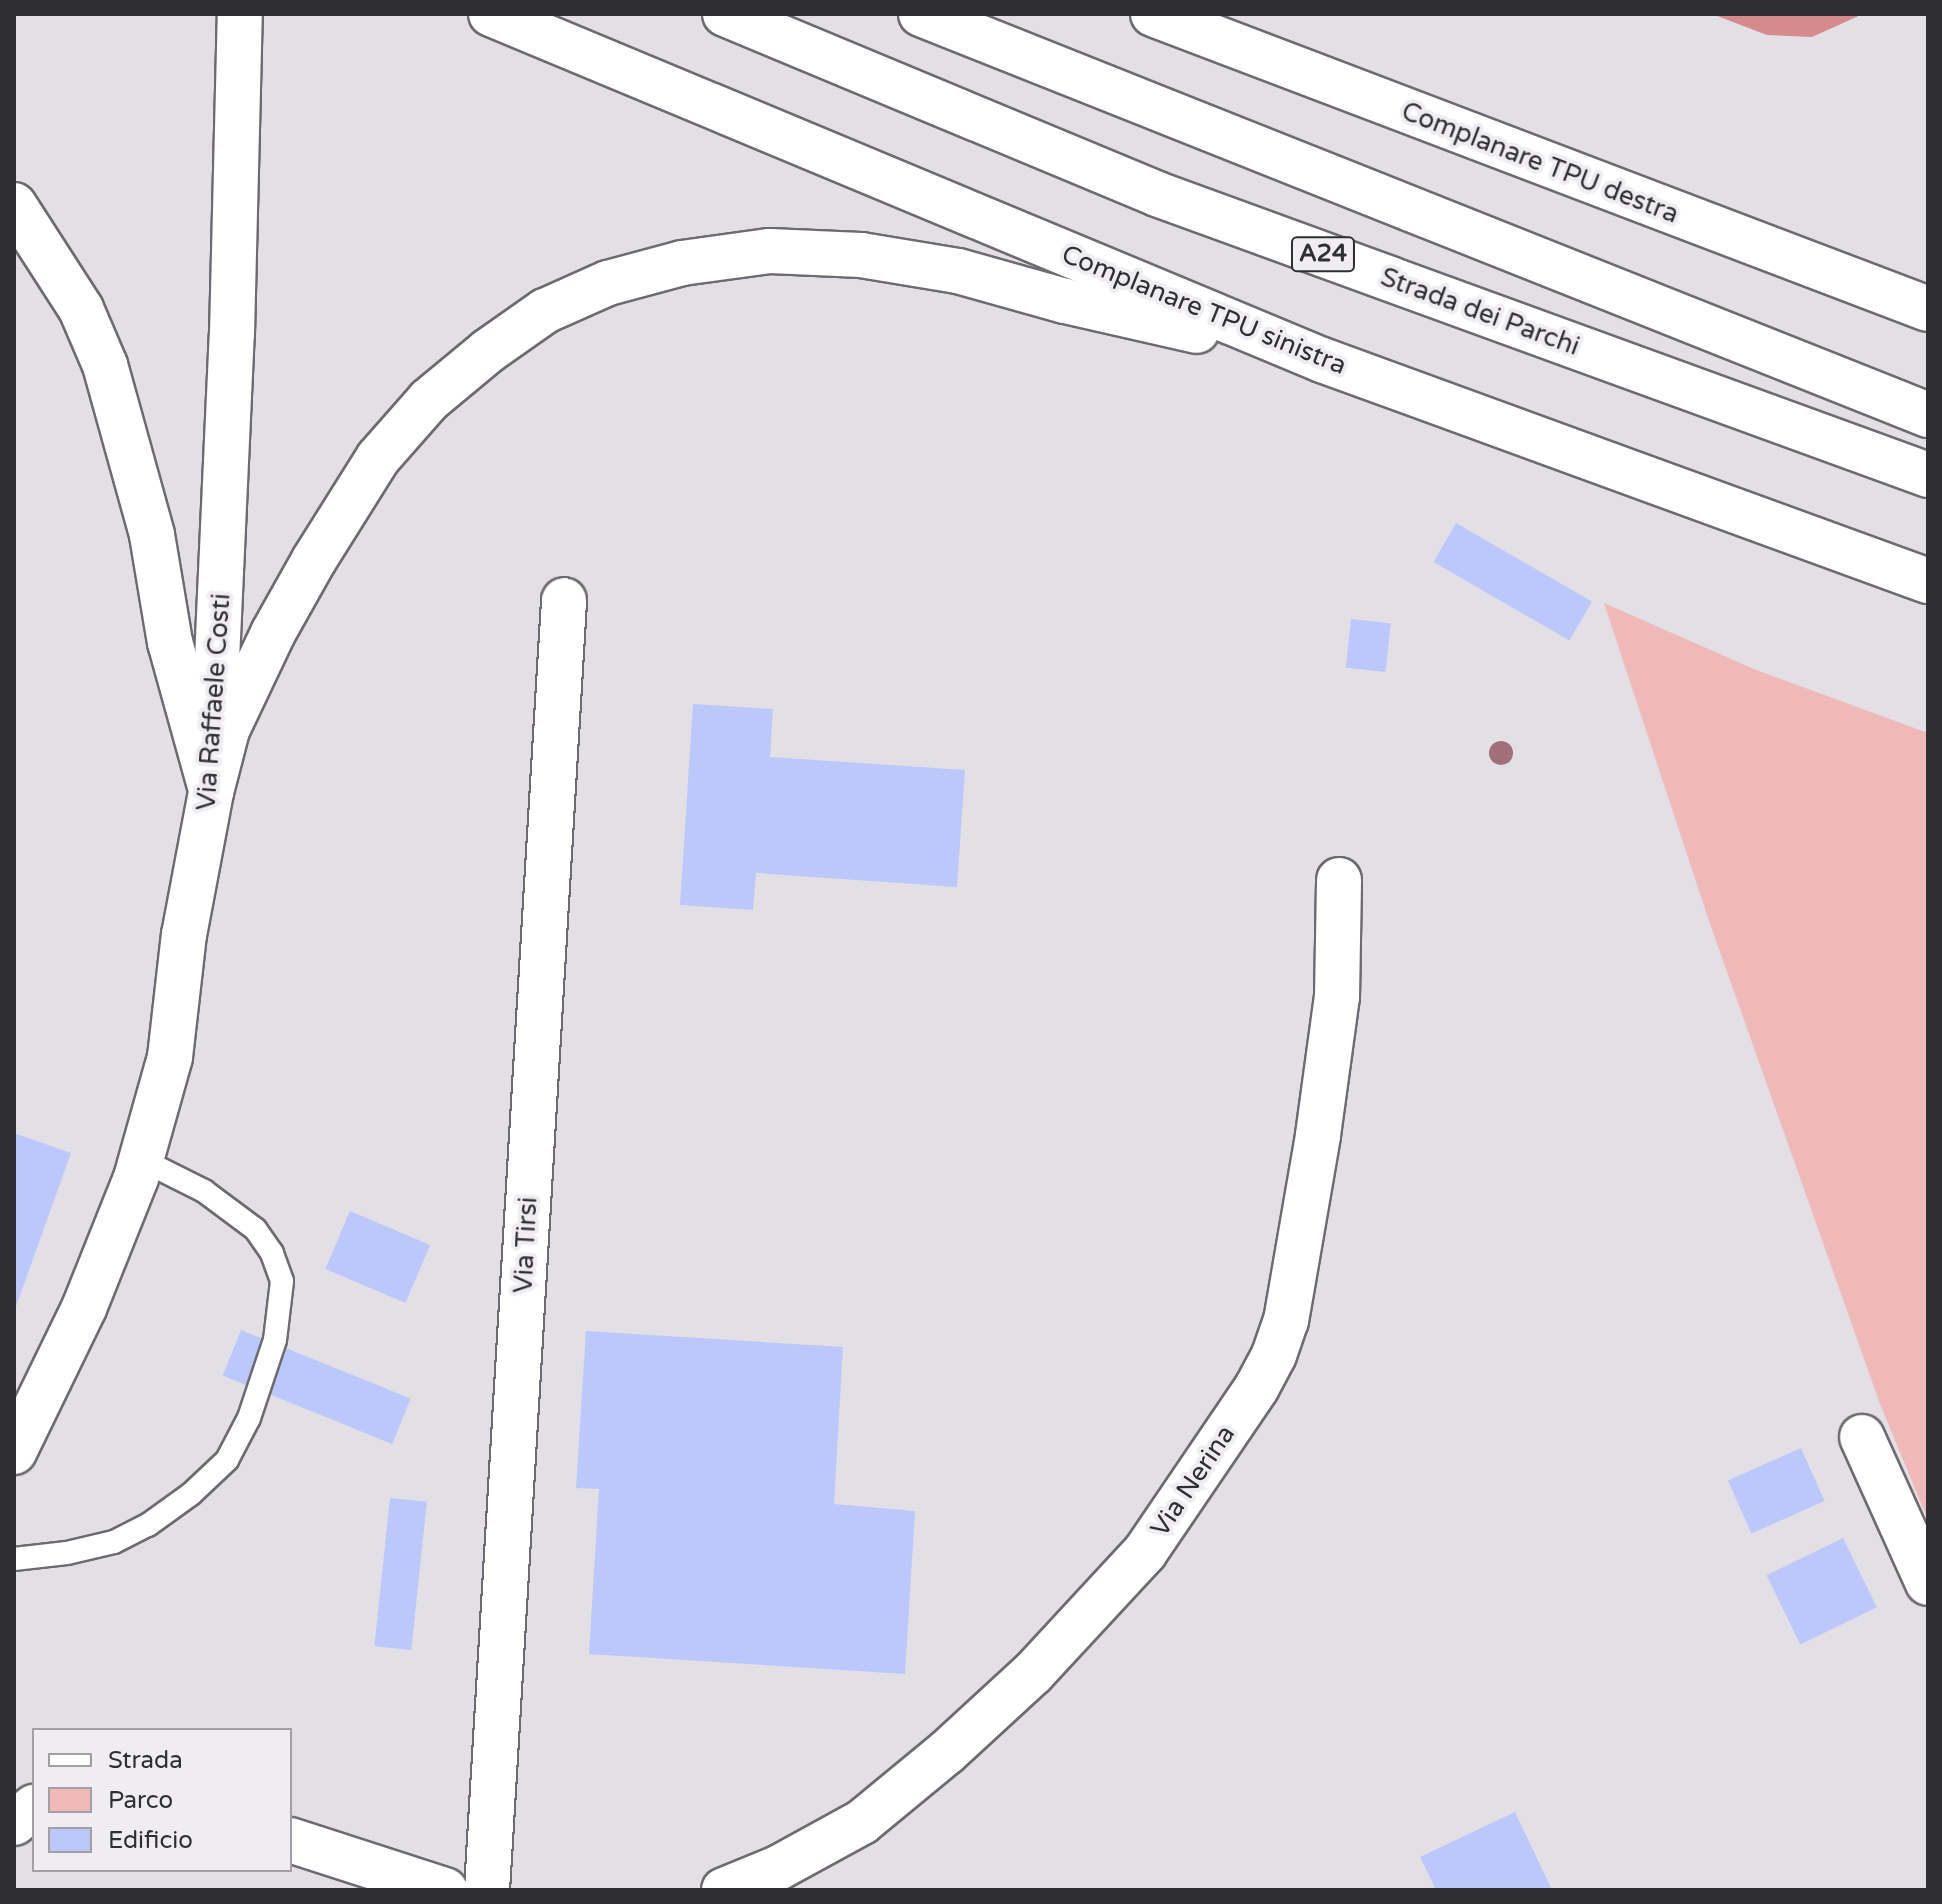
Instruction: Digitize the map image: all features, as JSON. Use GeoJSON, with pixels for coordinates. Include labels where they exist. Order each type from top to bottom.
{"type":"FeatureCollection","features":[{"type":"Feature","properties":{"kind":"main road","name":"Via Raffaele Costi"},"geometry":{"type":"LineString","coordinates":[[14,1452],[84,1308],[142,1160],[170,1057],[184,935],[211,792],[230,381],[240,14]]}},
{"type":"Feature","properties":{"kind":"main road","name":"Complanare TPU sinistra"},"geometry":{"type":"LineString","coordinates":[[491,14],[1322,360],[1928,581]]}},
{"type":"Feature","properties":{"kind":"main road","name":"Strada dei Parchi"},"geometry":{"type":"LineString","coordinates":[[725,14],[1157,194],[1928,475]]}},
{"type":"Feature","properties":{"kind":"main road"},"geometry":{"type":"LineString","coordinates":[[921,14],[1928,415]]}},
{"type":"Feature","properties":{"kind":"main road","name":"Complanare TPU destra"},"geometry":{"type":"LineString","coordinates":[[1153,14],[1928,309]]}},
{"type":"Feature","properties":{"kind":"main road"},"geometry":{"type":"LineString","coordinates":[[14,205],[81,309],[105,365],[152,535],[170,642],[211,792]]}},
{"type":"Feature","properties":{"kind":"main road"},"geometry":{"type":"LineString","coordinates":[[211,792],[227,730],[273,633],[314,560],[378,458],[429,400],[488,351],[545,311],[608,283],[682,263],[770,251],[861,255],[958,271],[1065,301],[1322,360]]}},
{"type":"Feature","properties":{"kind":"main road","name":"Via Tirsi"},"geometry":{"type":"LineString","coordinates":[[487,1890],[564,600]]}},
{"type":"Feature","properties":{"kind":"main road","name":"Via Nerina"},"geometry":{"type":"LineString","coordinates":[[724,1890],[778,1868],[862,1822],[947,1752],[1033,1673],[1145,1552],[1257,1387],[1274,1355],[1286,1321],[1318,1135],[1337,997],[1339,880]]}},
{"type":"Feature","properties":{"kind":"main road"},"geometry":{"type":"LineString","coordinates":[[1862,1437],[1928,1583]]}},
{"type":"Feature","properties":{"kind":"main road"},"geometry":{"type":"LineString","coordinates":[[14,1823],[32,1809]]}},
{"type":"Feature","properties":{"kind":"main road"},"geometry":{"type":"LineString","coordinates":[[292,1841],[445,1890]]}},
{"type":"Feature","properties":{"kind":"lane"},"geometry":{"type":"LineString","coordinates":[[14,1559],[67,1553],[114,1542],[148,1525],[191,1494],[227,1460],[242,1432],[275,1340],[282,1281],[272,1253],[255,1229],[204,1191],[142,1160]]}},
{"type":"Feature","properties":{"kind":"green space"},"geometry":{"type":"Polygon","coordinates":[[[1604,603],[1756,670],[1928,733],[1928,1520],[1880,1404],[1708,918],[1604,603]]]}},
{"type":"Feature","properties":{"kind":"shaded area"},"geometry":{"type":"Polygon","coordinates":[[[1712,14],[1863,14],[1812,37],[1767,35],[1712,14]]]}},
{"type":"Feature","properties":{"kind":"building"},"geometry":{"type":"Polygon","coordinates":[[[1456,523],[1592,602],[1569,640],[1434,562],[1456,523]]]}},
{"type":"Feature","properties":{"kind":"building"},"geometry":{"type":"Polygon","coordinates":[[[1351,619],[1391,623],[1386,672],[1346,668],[1351,619]]]}},
{"type":"Feature","properties":{"kind":"building"},"geometry":{"type":"Polygon","coordinates":[[[693,704],[773,709],[770,757],[965,770],[957,887],[756,873],[753,910],[680,905],[693,704]]]}},
{"type":"Feature","properties":{"kind":"building"},"geometry":{"type":"Polygon","coordinates":[[[14,1133],[71,1153],[14,1312],[14,1133]]]}},
{"type":"Feature","properties":{"kind":"building"},"geometry":{"type":"Polygon","coordinates":[[[350,1211],[430,1245],[405,1303],[325,1269],[350,1211]]]}},
{"type":"Feature","properties":{"kind":"building"},"geometry":{"type":"Polygon","coordinates":[[[241,1330],[411,1399],[392,1444],[223,1375],[241,1330]]]}},
{"type":"Feature","properties":{"kind":"building"},"geometry":{"type":"Polygon","coordinates":[[[586,1331],[843,1347],[834,1504],[915,1511],[905,1674],[589,1654],[599,1489],[576,1488],[586,1331]]]}},
{"type":"Feature","properties":{"kind":"building"},"geometry":{"type":"Polygon","coordinates":[[[1801,1448],[1825,1501],[1752,1534],[1728,1481],[1801,1448]]]}},
{"type":"Feature","properties":{"kind":"building"},"geometry":{"type":"Polygon","coordinates":[[[390,1498],[427,1502],[411,1650],[374,1646],[390,1498]]]}},
{"type":"Feature","properties":{"kind":"building"},"geometry":{"type":"Polygon","coordinates":[[[1843,1538],[1877,1607],[1800,1644],[1767,1575],[1843,1538]]]}},
{"type":"Feature","properties":{"kind":"building"},"geometry":{"type":"Polygon","coordinates":[[[1515,1812],[1552,1890],[1436,1890],[1420,1857],[1515,1812]]]}}]}
